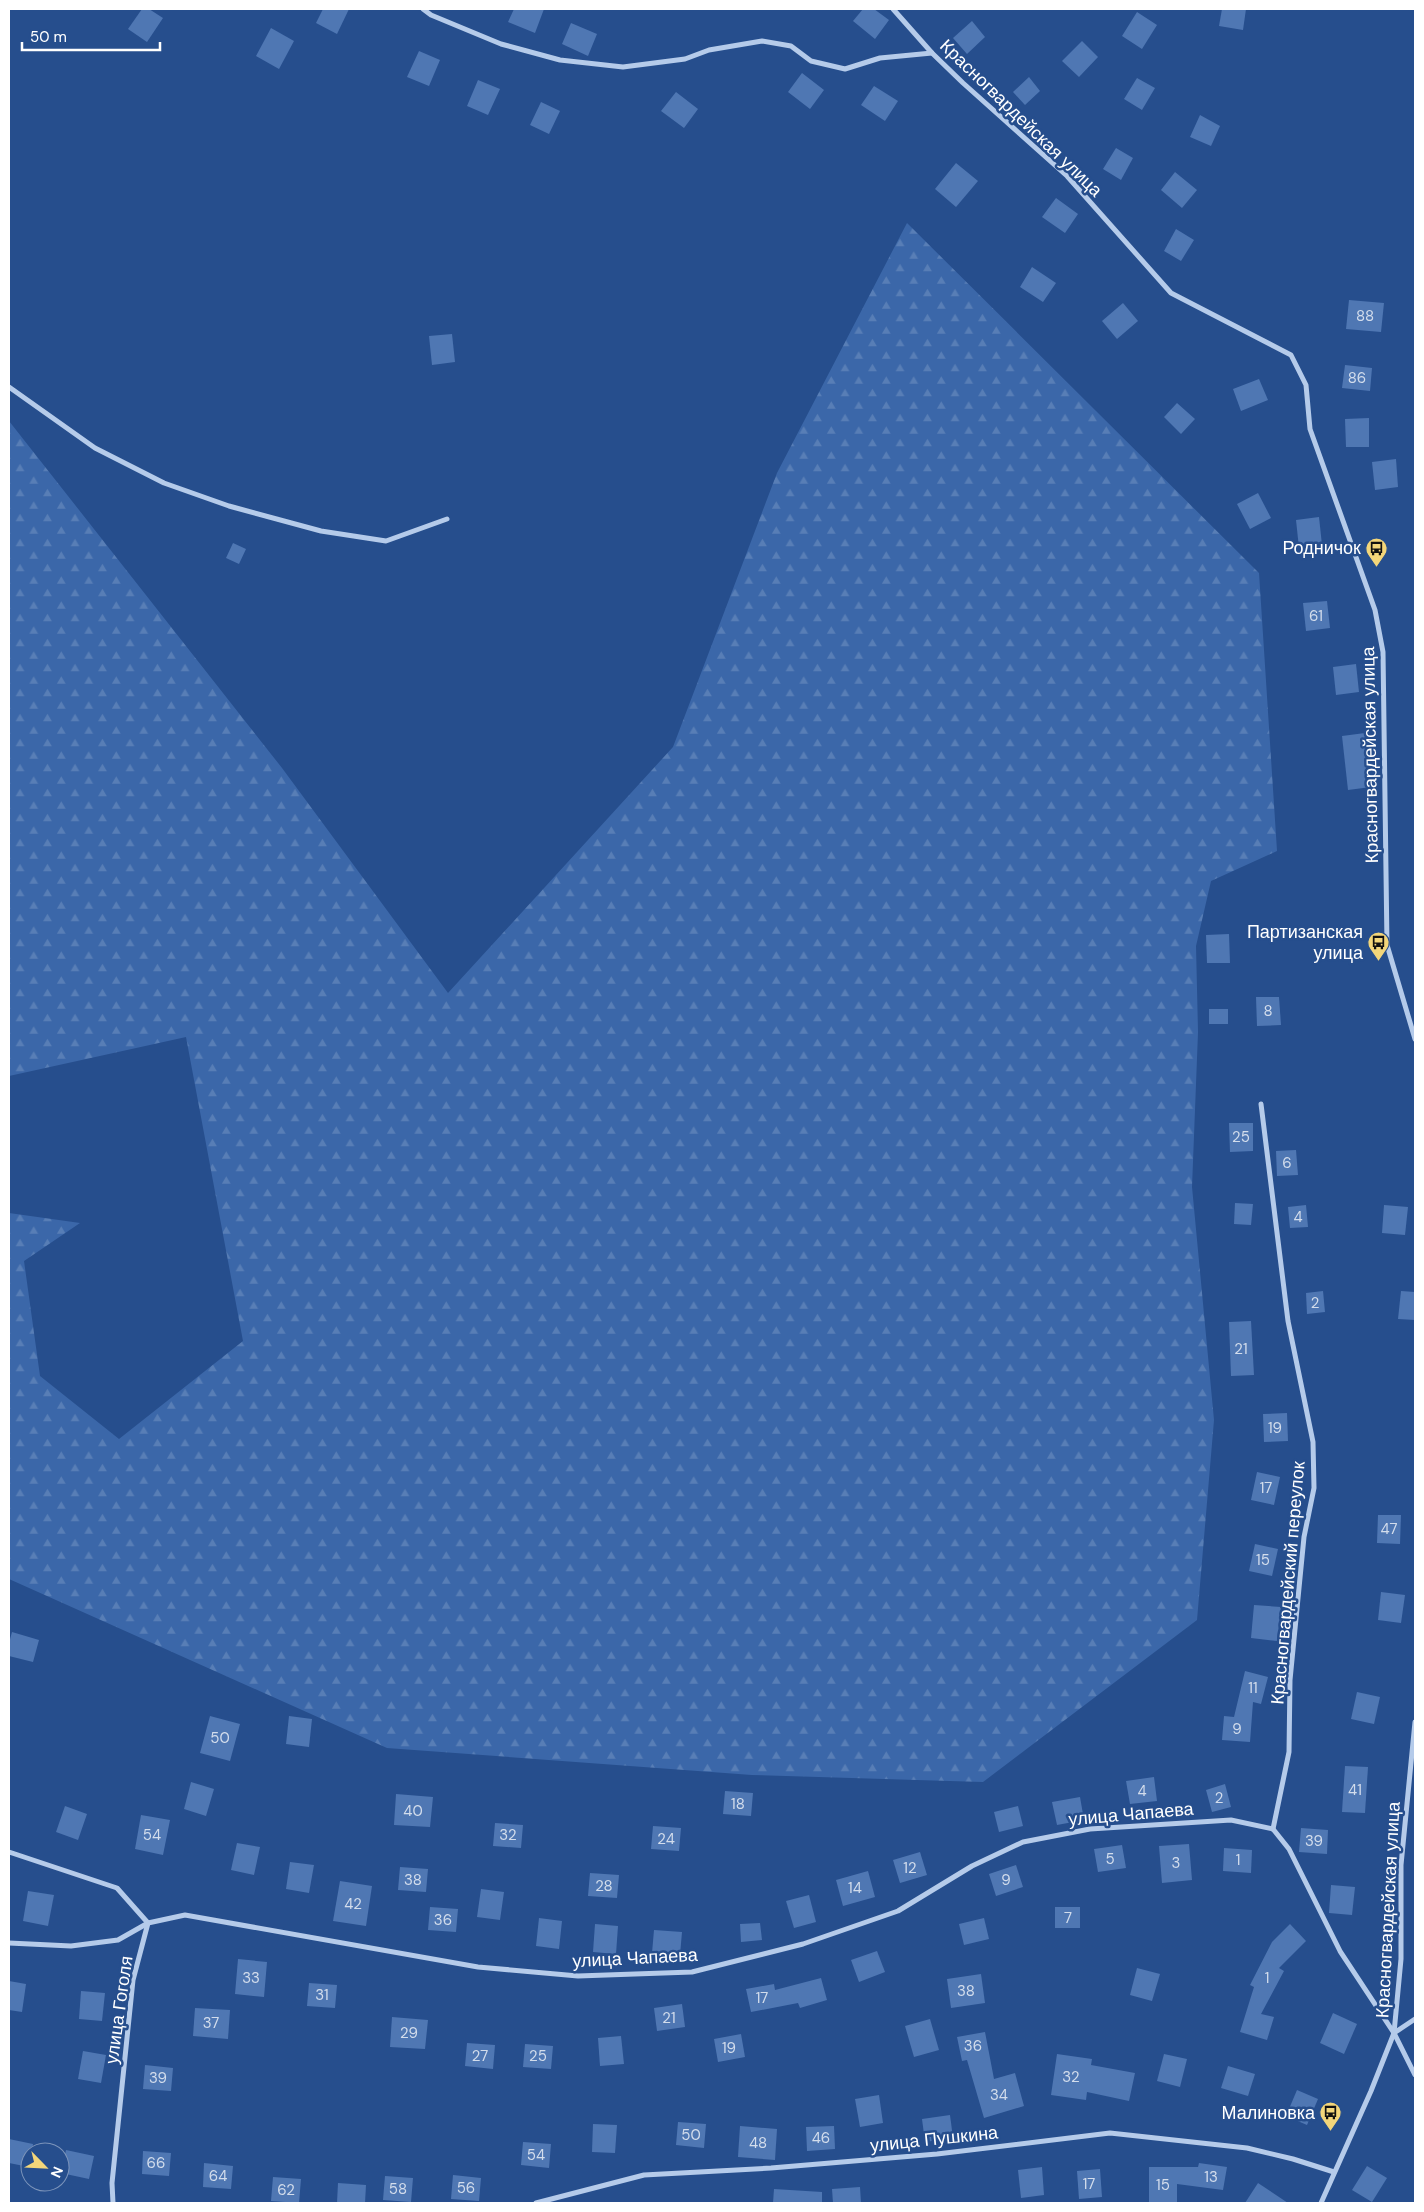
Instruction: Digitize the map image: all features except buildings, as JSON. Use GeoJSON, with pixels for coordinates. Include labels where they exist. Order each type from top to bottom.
{"type":"FeatureCollection","features":[{"type":"Feature","properties":{"kind":"street"},"geometry":{"type":"LineString","coordinates":[[422,9],[431,15],[501,44],[560,60],[622,67],[685,59],[709,50],[762,41],[791,46],[811,61],[845,69],[880,58],[932,53]]}},
{"type":"Feature","properties":{"kind":"street","name":"Красногвардейская улица"},"geometry":{"type":"LineString","coordinates":[[893,9],[932,53],[1067,176],[1171,293],[1290,355],[1306,385],[1310,429],[1375,610],[1383,652],[1387,946],[1415,1039]]}},
{"type":"Feature","properties":{"kind":"street"},"geometry":{"type":"LineString","coordinates":[[9,387],[96,448],[164,483],[229,506],[320,531],[386,541],[447,519]]}},
{"type":"Feature","properties":{"kind":"street","name":"Красногвардейский переулок"},"geometry":{"type":"LineString","coordinates":[[1261,1104],[1288,1321],[1314,1442],[1314,1488],[1303,1547],[1290,1680],[1289,1752],[1273,1829]]}},
{"type":"Feature","properties":{"kind":"street","name":"Красногвардейская улица"},"geometry":{"type":"LineString","coordinates":[[1321,2203],[1372,2092],[1394,2034],[1402,1959],[1401,1866],[1415,1722]]}},
{"type":"Feature","properties":{"kind":"street","name":"улица Чапаева"},"geometry":{"type":"LineString","coordinates":[[9,1943],[71,1946],[118,1940],[148,1923],[185,1915],[478,1966],[578,1976],[692,1972],[803,1944],[898,1911],[972,1866],[1023,1842],[1090,1828],[1231,1820],[1273,1829]]}},
{"type":"Feature","properties":{"kind":"street"},"geometry":{"type":"LineString","coordinates":[[1273,1829],[1289,1849],[1340,1951],[1394,2034],[1415,2075]]}},
{"type":"Feature","properties":{"kind":"street"},"geometry":{"type":"LineString","coordinates":[[9,1852],[117,1888],[148,1923]]}},
{"type":"Feature","properties":{"kind":"street","name":"улица Гоголя"},"geometry":{"type":"LineString","coordinates":[[113,2203],[112,2183],[133,1980],[148,1923]]}},
{"type":"Feature","properties":{"kind":"street"},"geometry":{"type":"LineString","coordinates":[[1394,2034],[1415,2019]]}},
{"type":"Feature","properties":{"kind":"street","name":"улица Пушкина"},"geometry":{"type":"LineString","coordinates":[[536,2203],[644,2175],[771,2168],[928,2155],[1110,2133],[1247,2148],[1293,2159],[1334,2172]]}},
{"type":"Feature","properties":{"kind":"green space"},"geometry":{"type":"Polygon","coordinates":[[[907,223],[1259,573],[1277,851],[1211,881],[1196,946],[1198,1032],[1192,1187],[1214,1420],[1197,1620],[983,1782],[752,1775],[387,1748],[9,1579],[9,1213],[80,1223],[24,1261],[40,1376],[119,1439],[243,1341],[186,1037],[9,1076],[9,421],[282,768],[448,993],[673,747],[777,473],[907,223]]]}},
{"type":"Feature","properties":{"kind":"place","name":"Родничок"},"geometry":{"type":"Point","coordinates":[1377,567]}},
{"type":"Feature","properties":{"kind":"place","name":"Партизанская улица"},"geometry":{"type":"Point","coordinates":[1379,961]}},
{"type":"Feature","properties":{"kind":"place","name":"Малиновка"},"geometry":{"type":"Point","coordinates":[1331,2132]}}]}
